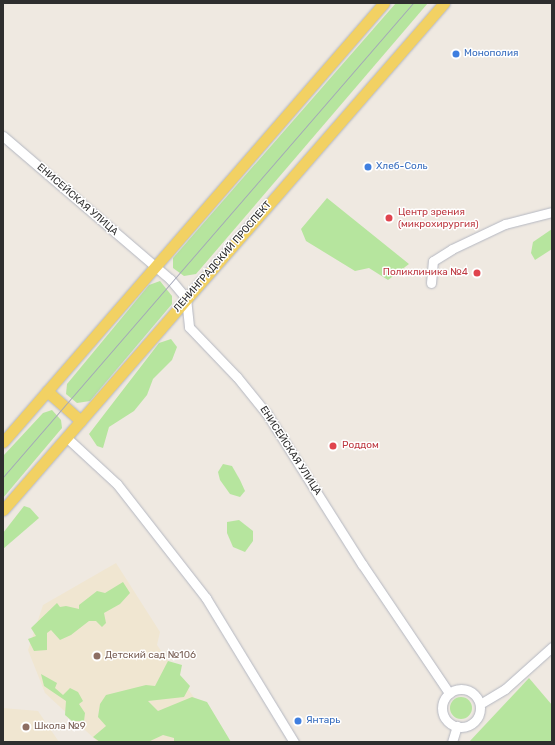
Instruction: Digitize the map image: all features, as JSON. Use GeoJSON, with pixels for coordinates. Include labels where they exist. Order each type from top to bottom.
{"type":"FeatureCollection","features":[{"type":"Feature","properties":{"kind":"main road"},"geometry":{"type":"LineString","coordinates":[[3,442],[154,266],[384,3]]}},
{"type":"Feature","properties":{"kind":"main road","name":"ЛЕНИНГРАДСКИЙ ПРОСПЕКТ"},"geometry":{"type":"LineString","coordinates":[[3,510],[444,3]]}},
{"type":"Feature","properties":{"kind":"main road"},"geometry":{"type":"LineString","coordinates":[[46,391],[80,421]]}},
{"type":"Feature","properties":{"kind":"street","name":"ЕНИСЕЙСКАЯ УЛИЦА"},"geometry":{"type":"LineString","coordinates":[[3,136],[154,266],[186,298],[189,326],[238,377],[267,414],[366,571],[449,693]]}},
{"type":"Feature","properties":{"kind":"street"},"geometry":{"type":"LineString","coordinates":[[431,283],[433,261],[452,249],[505,224],[552,212]]}},
{"type":"Feature","properties":{"kind":"street"},"geometry":{"type":"LineString","coordinates":[[66,437],[117,484],[206,598],[294,742]]}},
{"type":"Feature","properties":{"kind":"street"},"geometry":{"type":"LineString","coordinates":[[480,704],[472,693],[459,689],[449,693],[443,702],[443,713],[449,723],[457,726],[464,727],[474,721],[480,704],[505,689],[552,647]]}},
{"type":"Feature","properties":{"kind":"street"},"geometry":{"type":"LineString","coordinates":[[452,742],[457,726]]}},
{"type":"Feature","properties":{"kind":"shaded area","name":"Детский сад №106"},"geometry":{"type":"Polygon","coordinates":[[[116,563],[160,632],[157,645],[212,723],[177,742],[98,742],[45,693],[28,650],[43,605],[116,563]]]}},
{"type":"Feature","properties":{"kind":"shaded area","name":"Школа №9"},"geometry":{"type":"Polygon","coordinates":[[[3,708],[38,711],[59,742],[3,742],[3,708]]]}},
{"type":"Feature","properties":{"kind":"green space"},"geometry":{"type":"Polygon","coordinates":[[[396,3],[428,3],[196,274],[184,276],[173,268],[173,258],[396,3]]]}},
{"type":"Feature","properties":{"kind":"green space"},"geometry":{"type":"Polygon","coordinates":[[[327,198],[409,264],[388,280],[369,268],[355,271],[306,241],[301,229],[327,198]]]}},
{"type":"Feature","properties":{"kind":"green space"},"geometry":{"type":"Polygon","coordinates":[[[552,229],[552,249],[535,260],[531,253],[533,242],[552,229]]]}},
{"type":"Feature","properties":{"kind":"green space"},"geometry":{"type":"Polygon","coordinates":[[[160,281],[172,296],[172,304],[90,401],[77,403],[66,394],[67,384],[149,285],[160,281]]]}},
{"type":"Feature","properties":{"kind":"green space"},"geometry":{"type":"Polygon","coordinates":[[[171,339],[177,347],[172,360],[153,379],[147,395],[134,411],[109,427],[103,448],[97,446],[89,434],[159,343],[171,339]]]}},
{"type":"Feature","properties":{"kind":"green space"},"geometry":{"type":"Polygon","coordinates":[[[52,410],[61,420],[62,428],[3,498],[3,456],[43,413],[52,410]]]}},
{"type":"Feature","properties":{"kind":"green space"},"geometry":{"type":"Polygon","coordinates":[[[223,464],[232,466],[240,480],[245,491],[240,497],[230,494],[220,480],[218,472],[223,464]]]}},
{"type":"Feature","properties":{"kind":"green space"},"geometry":{"type":"Polygon","coordinates":[[[24,506],[30,508],[39,518],[3,549],[3,533],[24,506]]]}},
{"type":"Feature","properties":{"kind":"green space"},"geometry":{"type":"Polygon","coordinates":[[[239,520],[253,531],[253,541],[245,552],[233,547],[227,533],[227,522],[239,520]]]}},
{"type":"Feature","properties":{"kind":"green space"},"geometry":{"type":"Polygon","coordinates":[[[123,582],[130,593],[120,604],[104,613],[106,623],[102,627],[96,621],[89,621],[71,635],[60,640],[51,630],[47,633],[47,650],[34,651],[28,639],[36,636],[31,628],[57,603],[60,607],[66,606],[79,609],[79,605],[97,591],[105,593],[123,582]]]}},
{"type":"Feature","properties":{"kind":"green space"},"geometry":{"type":"Polygon","coordinates":[[[168,661],[182,665],[180,675],[190,686],[184,697],[148,701],[158,711],[192,697],[207,702],[231,742],[174,742],[174,738],[163,735],[148,742],[100,742],[93,737],[106,726],[98,717],[100,704],[106,695],[146,685],[155,686],[168,661]]]}},
{"type":"Feature","properties":{"kind":"green space"},"geometry":{"type":"Polygon","coordinates":[[[41,674],[57,683],[55,688],[63,695],[70,688],[78,692],[83,701],[79,704],[85,713],[84,721],[72,721],[65,715],[66,701],[44,686],[41,674]]]}},
{"type":"Feature","properties":{"kind":"green space"},"geometry":{"type":"Polygon","coordinates":[[[529,678],[552,705],[552,742],[469,742],[529,678]]]}},
{"type":"Feature","properties":{"kind":"green space"},"geometry":{"type":"Polygon","coordinates":[[[461,697],[469,700],[472,708],[469,716],[461,719],[453,716],[450,708],[453,700],[461,697]]]}},
{"type":"Feature","properties":{"kind":"tram line"},"geometry":{"type":"LineString","coordinates":[[3,477],[413,3]]}},
{"type":"Feature","properties":{"kind":"place","name":"Монополия"},"geometry":{"type":"Point","coordinates":[456,54]}},
{"type":"Feature","properties":{"kind":"place","name":"Хлеб-Соль"},"geometry":{"type":"Point","coordinates":[368,167]}},
{"type":"Feature","properties":{"kind":"place","name":"Центр зрения (микрохирургия)"},"geometry":{"type":"Point","coordinates":[389,218]}},
{"type":"Feature","properties":{"kind":"place","name":"Поликлиника №4"},"geometry":{"type":"Point","coordinates":[477,273]}},
{"type":"Feature","properties":{"kind":"place","name":"Роддом"},"geometry":{"type":"Point","coordinates":[333,446]}},
{"type":"Feature","properties":{"kind":"place","name":"Детский сад №106"},"geometry":{"type":"Point","coordinates":[97,656]}},
{"type":"Feature","properties":{"kind":"place","name":"Янтарь"},"geometry":{"type":"Point","coordinates":[298,721]}},
{"type":"Feature","properties":{"kind":"place","name":"Школа №9"},"geometry":{"type":"Point","coordinates":[26,727]}}]}
